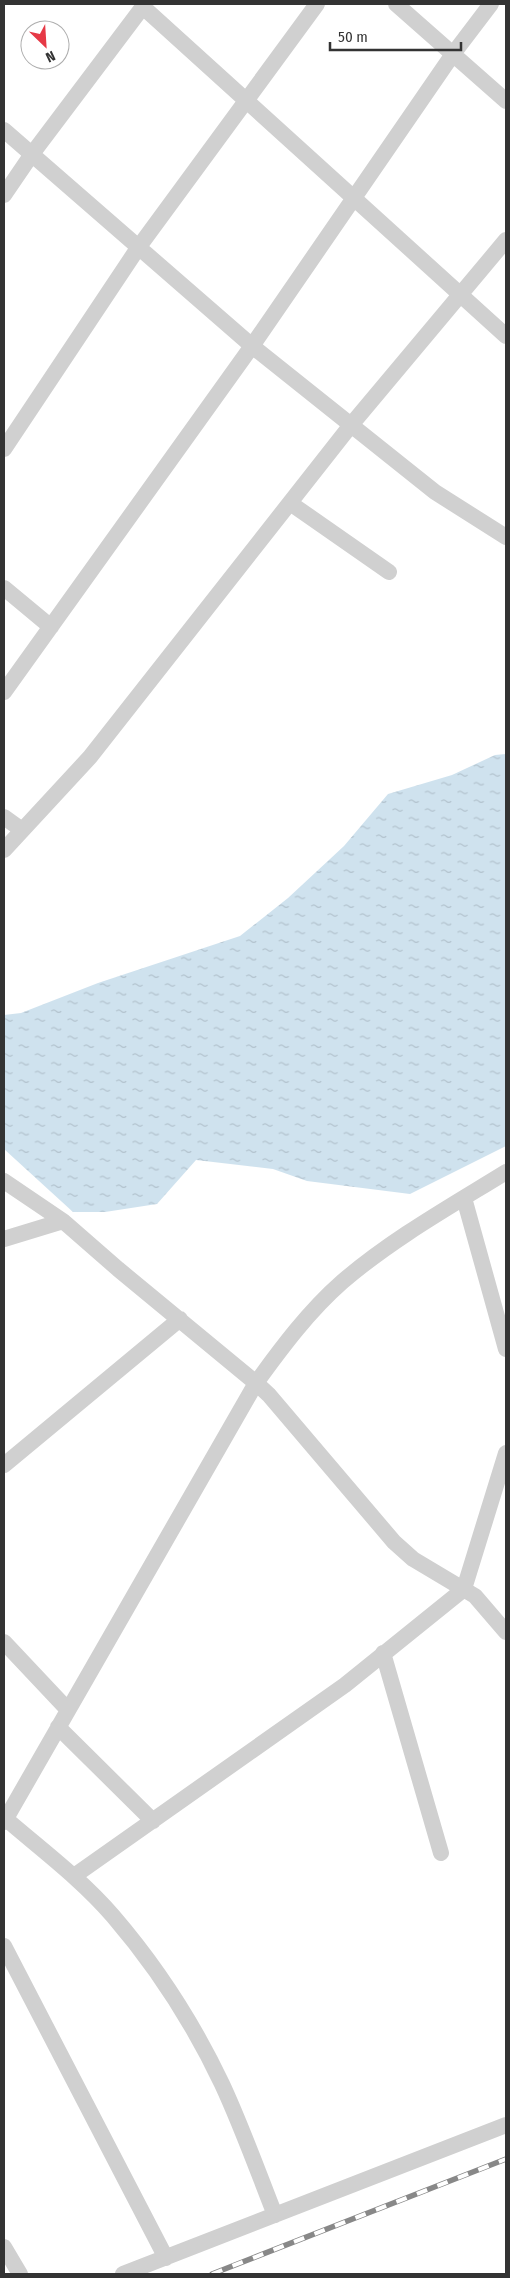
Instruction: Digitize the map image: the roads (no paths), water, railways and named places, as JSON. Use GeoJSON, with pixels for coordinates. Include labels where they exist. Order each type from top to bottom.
{"type":"FeatureCollection","features":[{"type":"Feature","properties":{"kind":"street"},"geometry":{"type":"LineString","coordinates":[[4,449],[138,248],[317,4]]}},
{"type":"Feature","properties":{"kind":"street"},"geometry":{"type":"LineString","coordinates":[[396,4],[506,101]]}},
{"type":"Feature","properties":{"kind":"street"},"geometry":{"type":"LineString","coordinates":[[4,692],[252,346],[453,54],[491,4]]}},
{"type":"Feature","properties":{"kind":"street"},"geometry":{"type":"LineString","coordinates":[[4,195],[32,154],[144,5],[246,102],[354,197],[459,296],[506,336]]}},
{"type":"Feature","properties":{"kind":"street"},"geometry":{"type":"LineString","coordinates":[[4,130],[252,346],[435,492],[506,537]]}},
{"type":"Feature","properties":{"kind":"street"},"geometry":{"type":"LineString","coordinates":[[4,850],[90,757],[351,425],[506,240]]}},
{"type":"Feature","properties":{"kind":"street"},"geometry":{"type":"LineString","coordinates":[[290,503],[389,572]]}},
{"type":"Feature","properties":{"kind":"street"},"geometry":{"type":"LineString","coordinates":[[4,588],[51,627]]}},
{"type":"Feature","properties":{"kind":"street"},"geometry":{"type":"LineString","coordinates":[[4,817],[22,830]]}},
{"type":"Feature","properties":{"kind":"street"},"geometry":{"type":"LineString","coordinates":[[275,2215],[223,2086],[203,2045],[152,1966],[113,1916],[74,1876],[5,1821],[256,1383],[292,1335],[342,1282],[413,1229],[506,1172]]}},
{"type":"Feature","properties":{"kind":"street"},"geometry":{"type":"LineString","coordinates":[[4,1181],[63,1221],[270,1395],[394,1542],[413,1559],[464,1589],[485,1606],[506,1632]]}},
{"type":"Feature","properties":{"kind":"street"},"geometry":{"type":"LineString","coordinates":[[464,1198],[506,1349]]}},
{"type":"Feature","properties":{"kind":"street"},"geometry":{"type":"LineString","coordinates":[[4,1239],[63,1221]]}},
{"type":"Feature","properties":{"kind":"street"},"geometry":{"type":"LineString","coordinates":[[4,1465],[180,1319]]}},
{"type":"Feature","properties":{"kind":"street"},"geometry":{"type":"LineString","coordinates":[[74,1876],[345,1685],[464,1589],[506,1454]]}},
{"type":"Feature","properties":{"kind":"street"},"geometry":{"type":"LineString","coordinates":[[4,1642],[68,1710]]}},
{"type":"Feature","properties":{"kind":"street"},"geometry":{"type":"LineString","coordinates":[[383,1653],[441,1854]]}},
{"type":"Feature","properties":{"kind":"street"},"geometry":{"type":"LineString","coordinates":[[58,1727],[153,1821]]}},
{"type":"Feature","properties":{"kind":"street"},"geometry":{"type":"LineString","coordinates":[[4,1946],[166,2258]]}},
{"type":"Feature","properties":{"kind":"street"},"geometry":{"type":"LineString","coordinates":[[124,2274],[506,2125]]}},
{"type":"Feature","properties":{"kind":"street"},"geometry":{"type":"LineString","coordinates":[[4,2247],[20,2274]]}},
{"type":"Feature","properties":{"kind":"water"},"geometry":{"type":"Polygon","coordinates":[[[506,754],[506,1146],[410,1194],[307,1181],[273,1169],[196,1160],[157,1204],[105,1212],[73,1212],[4,1149],[4,1015],[21,1013],[98,983],[240,936],[288,898],[344,846],[388,794],[452,775],[495,755],[506,754]]]}},
{"type":"Feature","properties":{"kind":"railway"},"geometry":{"type":"LineString","coordinates":[[212,2274],[506,2159]]}}]}
